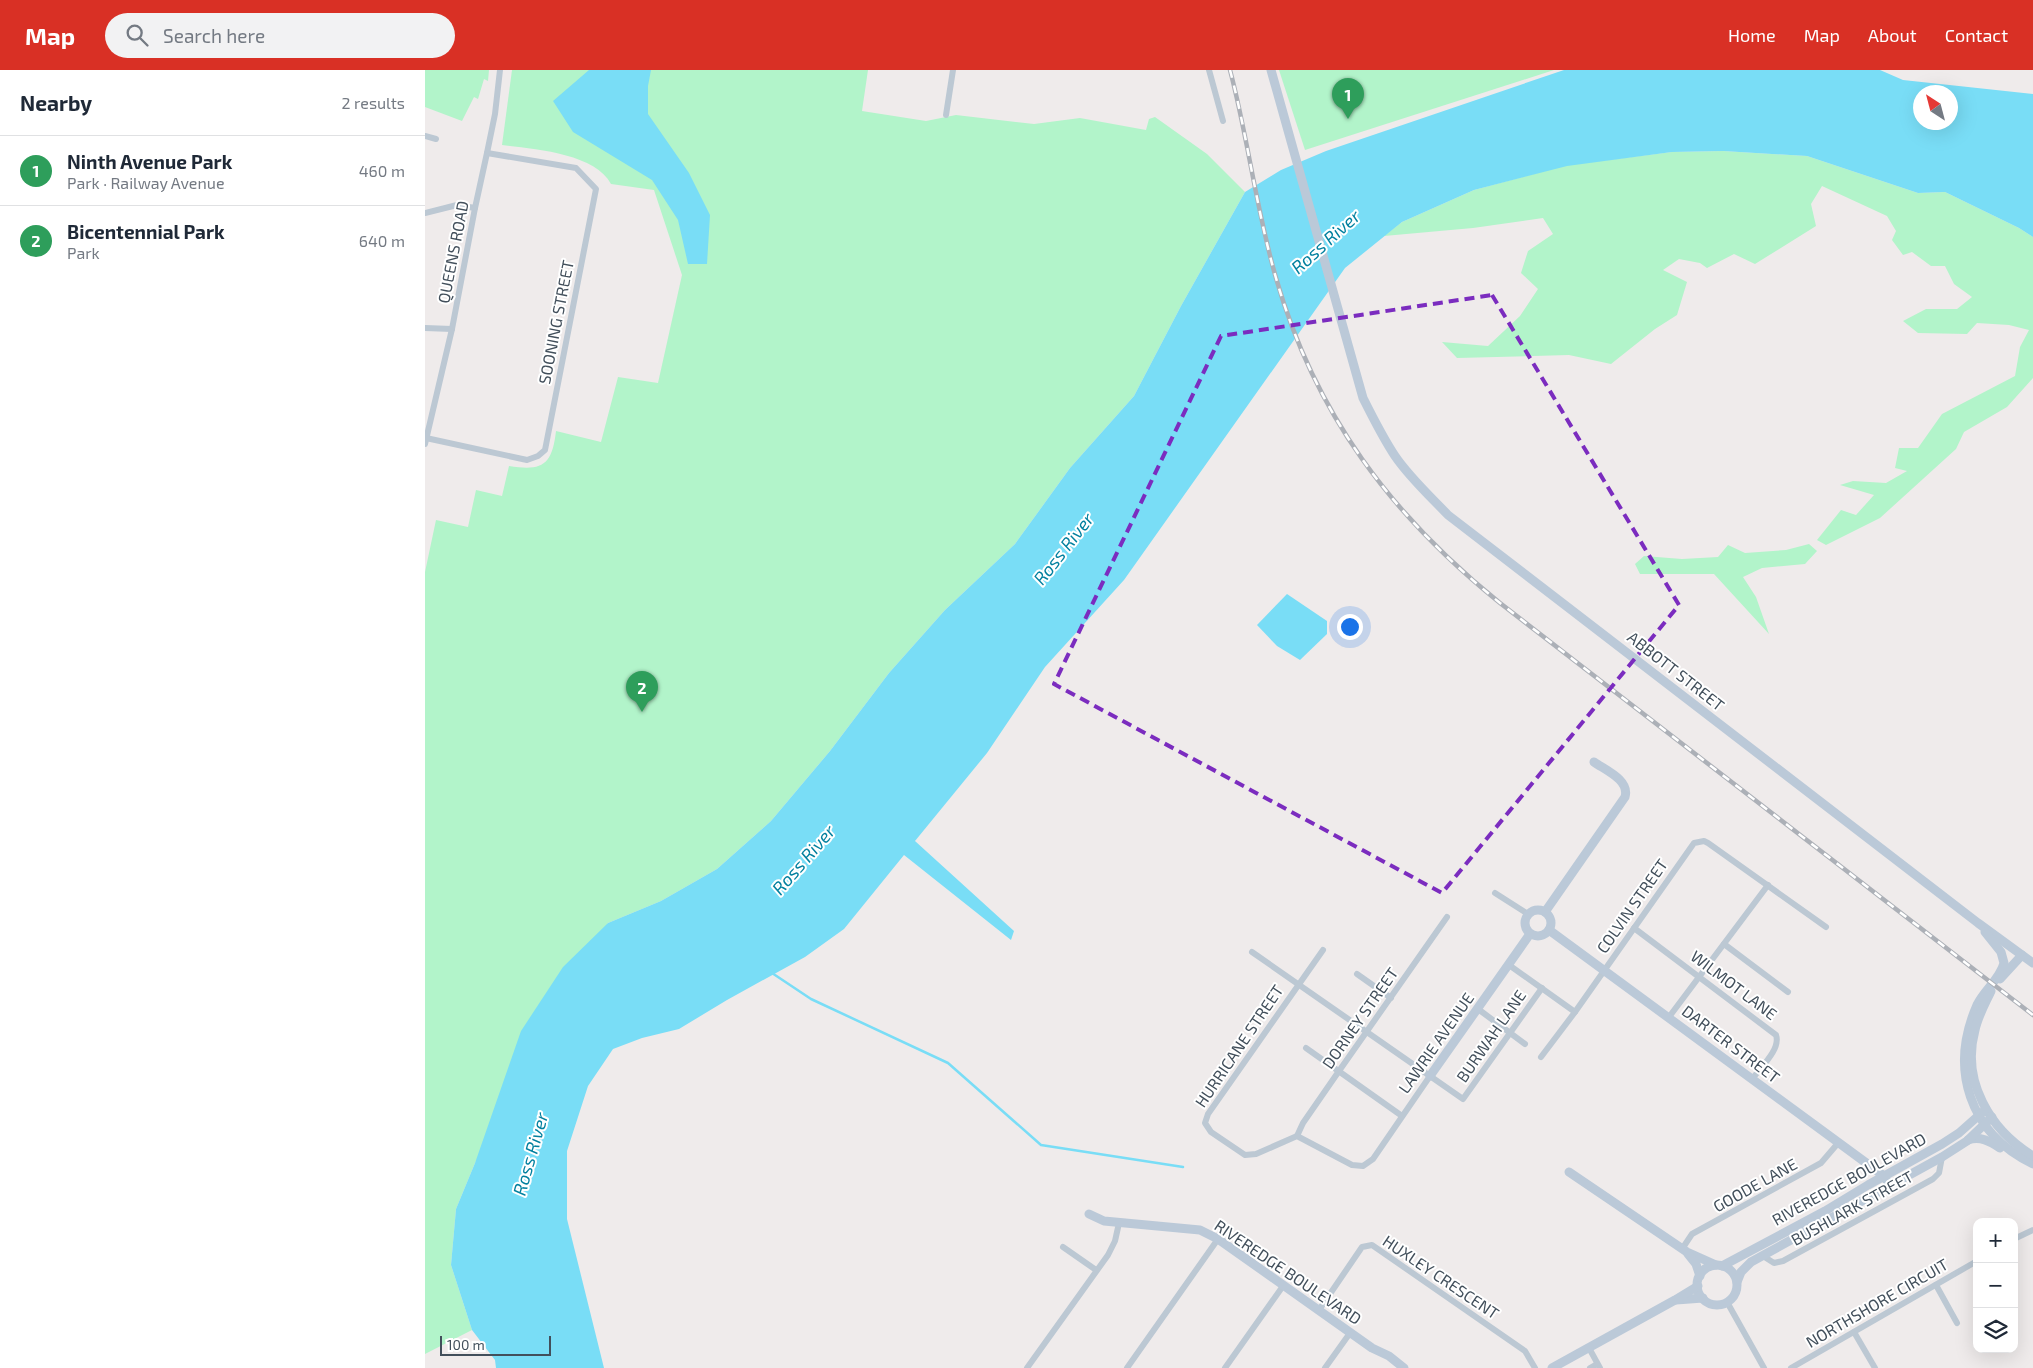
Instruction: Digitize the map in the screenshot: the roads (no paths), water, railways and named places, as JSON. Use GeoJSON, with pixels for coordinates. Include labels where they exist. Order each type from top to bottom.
{"type":"FeatureCollection","features":[{"type":"Feature","properties":{"kind":"street","name":"QUEENS ROAD"},"geometry":{"type":"LineString","coordinates":[[426,441],[452,329],[495,114],[500,70]]}},
{"type":"Feature","properties":{"kind":"street"},"geometry":{"type":"LineString","coordinates":[[946,115],[953,70]]}},
{"type":"Feature","properties":{"kind":"street"},"geometry":{"type":"LineString","coordinates":[[1209,70],[1223,122]]}},
{"type":"Feature","properties":{"kind":"street","name":"ABBOTT STREET"},"geometry":{"type":"LineString","coordinates":[[1271,70],[1363,398],[1396,458],[1448,515],[1978,923],[2033,963]]}},
{"type":"Feature","properties":{"kind":"street"},"geometry":{"type":"LineString","coordinates":[[425,136],[436,139]]}},
{"type":"Feature","properties":{"kind":"street","name":"SOONING STREET"},"geometry":{"type":"LineString","coordinates":[[426,441],[527,460],[538,456],[545,450],[596,189],[576,168],[487,153]]}},
{"type":"Feature","properties":{"kind":"street"},"geometry":{"type":"LineString","coordinates":[[425,213],[457,205],[475,208]]}},
{"type":"Feature","properties":{"kind":"street"},"geometry":{"type":"LineString","coordinates":[[425,328],[452,329]]}},
{"type":"Feature","properties":{"kind":"street"},"geometry":{"type":"LineString","coordinates":[[1545,912],[1625,797],[1625,788],[1622,782],[1594,762]]}},
{"type":"Feature","properties":{"kind":"street","name":"COLVIN STREET"},"geometry":{"type":"LineString","coordinates":[[1541,1057],[1605,970],[1690,847],[1699,841],[1708,843],[1768,885]]}},
{"type":"Feature","properties":{"kind":"street"},"geometry":{"type":"LineString","coordinates":[[1669,1017],[1768,885],[1826,928]]}},
{"type":"Feature","properties":{"kind":"street"},"geometry":{"type":"LineString","coordinates":[[1495,893],[1528,914]]}},
{"type":"Feature","properties":{"kind":"street"},"geometry":{"type":"LineString","coordinates":[[1535,910],[1545,912],[1551,922],[1549,930],[1542,935],[1534,936],[1530,934],[1524,922],[1528,914],[1535,910]]}},
{"type":"Feature","properties":{"kind":"street","name":"DORNEY STREET"},"geometry":{"type":"LineString","coordinates":[[1297,1136],[1303,1123],[1447,917]]}},
{"type":"Feature","properties":{"kind":"street"},"geometry":{"type":"LineString","coordinates":[[1978,923],[2001,952],[2004,963],[1977,1004],[1968,1030],[1964,1061],[1966,1082],[2006,1148],[2033,1164]]}},
{"type":"Feature","properties":{"kind":"street","name":"WILMOT LANE"},"geometry":{"type":"LineString","coordinates":[[1634,928],[1776,1035],[1778,1040],[1776,1046],[1753,1078]]}},
{"type":"Feature","properties":{"kind":"street","name":"DARTER STREET"},"geometry":{"type":"LineString","coordinates":[[1549,930],[1839,1142],[1884,1176],[1890,1186]]}},
{"type":"Feature","properties":{"kind":"street","name":"LAWRIE AVENUE"},"geometry":{"type":"LineString","coordinates":[[1297,1136],[1352,1165],[1363,1166],[1373,1159],[1530,934]]}},
{"type":"Feature","properties":{"kind":"street"},"geometry":{"type":"LineString","coordinates":[[1724,944],[1788,992]]}},
{"type":"Feature","properties":{"kind":"street"},"geometry":{"type":"LineString","coordinates":[[1299,984],[1323,950]]}},
{"type":"Feature","properties":{"kind":"street"},"geometry":{"type":"LineString","coordinates":[[1252,952],[1430,1076]]}},
{"type":"Feature","properties":{"kind":"street"},"geometry":{"type":"LineString","coordinates":[[2022,955],[1992,990],[1975,1030],[1971,1052],[1972,1070],[1985,1116],[2010,1139],[2033,1156]]}},
{"type":"Feature","properties":{"kind":"street"},"geometry":{"type":"LineString","coordinates":[[1509,965],[1575,1012]]}},
{"type":"Feature","properties":{"kind":"street"},"geometry":{"type":"LineString","coordinates":[[1357,974],[1391,998]]}},
{"type":"Feature","properties":{"kind":"street","name":"HURRICANE STREET"},"geometry":{"type":"LineString","coordinates":[[1297,1136],[1256,1154],[1245,1155],[1211,1132],[1205,1123],[1208,1114],[1299,984]]}},
{"type":"Feature","properties":{"kind":"street","name":"BURWAH LANE"},"geometry":{"type":"LineString","coordinates":[[1430,1076],[1463,1099],[1542,988]]}},
{"type":"Feature","properties":{"kind":"street"},"geometry":{"type":"LineString","coordinates":[[1478,1009],[1525,1044]]}},
{"type":"Feature","properties":{"kind":"street"},"geometry":{"type":"LineString","coordinates":[[1306,1048],[1402,1116]]}},
{"type":"Feature","properties":{"kind":"street","name":"RIVEREDGE BOULEVARD"},"geometry":{"type":"LineString","coordinates":[[1737,1282],[1745,1267],[1763,1256],[1942,1157],[1967,1140],[1985,1116]]}},
{"type":"Feature","properties":{"kind":"street","name":"RIVEREDGE BOULEVARD"},"geometry":{"type":"LineString","coordinates":[[1719,1266],[1825,1211],[1952,1138],[1985,1116]]}},
{"type":"Feature","properties":{"kind":"street"},"geometry":{"type":"LineString","coordinates":[[1967,1140],[1978,1138],[1994,1143],[2017,1161],[2033,1164]]}},
{"type":"Feature","properties":{"kind":"street","name":"GOODE LANE"},"geometry":{"type":"LineString","coordinates":[[1684,1250],[1692,1234],[1821,1164],[1839,1142]]}},
{"type":"Feature","properties":{"kind":"street","name":"BUSHLARK STREET"},"geometry":{"type":"LineString","coordinates":[[1763,1256],[1775,1263],[1781,1262],[1933,1179],[1939,1173],[1942,1157]]}},
{"type":"Feature","properties":{"kind":"street"},"geometry":{"type":"LineString","coordinates":[[1569,1172],[1684,1250],[1732,1272],[1737,1282],[1735,1294],[1727,1302],[1712,1304],[1703,1298],[1698,1286],[1700,1276],[1695,1264],[1684,1250]]}},
{"type":"Feature","properties":{"kind":"street","name":"RIVEREDGE BOULEVARD"},"geometry":{"type":"LineString","coordinates":[[1089,1214],[1104,1221],[1200,1230],[1218,1240],[1350,1333],[1372,1348],[1389,1356],[1404,1368]]}},
{"type":"Feature","properties":{"kind":"street"},"geometry":{"type":"LineString","coordinates":[[1027,1368],[1112,1248],[1119,1223]]}},
{"type":"Feature","properties":{"kind":"street"},"geometry":{"type":"LineString","coordinates":[[2018,1237],[2033,1230]]}},
{"type":"Feature","properties":{"kind":"street"},"geometry":{"type":"LineString","coordinates":[[1127,1368],[1218,1240]]}},
{"type":"Feature","properties":{"kind":"street","name":"HUXLEY CRESCENT"},"geometry":{"type":"LineString","coordinates":[[1319,1310],[1362,1247],[1372,1245],[1525,1351],[1535,1368]]}},
{"type":"Feature","properties":{"kind":"street"},"geometry":{"type":"LineString","coordinates":[[1063,1246],[1096,1270]]}},
{"type":"Feature","properties":{"kind":"street","name":"NORTHSHORE CIRCUIT"},"geometry":{"type":"LineString","coordinates":[[1791,1368],[1974,1263]]}},
{"type":"Feature","properties":{"kind":"street"},"geometry":{"type":"LineString","coordinates":[[1700,1276],[1710,1267],[1719,1266]]}},
{"type":"Feature","properties":{"kind":"street"},"geometry":{"type":"LineString","coordinates":[[1936,1285],[1957,1323]]}},
{"type":"Feature","properties":{"kind":"street"},"geometry":{"type":"LineString","coordinates":[[1225,1368],[1283,1286]]}},
{"type":"Feature","properties":{"kind":"street"},"geometry":{"type":"LineString","coordinates":[[1553,1368],[1698,1286]]}},
{"type":"Feature","properties":{"kind":"street"},"geometry":{"type":"LineString","coordinates":[[1675,1300],[1703,1298]]}},
{"type":"Feature","properties":{"kind":"street"},"geometry":{"type":"LineString","coordinates":[[1727,1302],[1764,1368]]}},
{"type":"Feature","properties":{"kind":"street"},"geometry":{"type":"LineString","coordinates":[[1854,1332],[1875,1368]]}},
{"type":"Feature","properties":{"kind":"street"},"geometry":{"type":"LineString","coordinates":[[1325,1368],[1350,1333]]}},
{"type":"Feature","properties":{"kind":"street"},"geometry":{"type":"LineString","coordinates":[[1589,1348],[1599,1366],[1590,1368]]}},
{"type":"Feature","properties":{"kind":"water"},"geometry":{"type":"Polygon","coordinates":[[[589,70],[651,70],[648,86],[648,114],[689,173],[710,215],[707,264],[688,264],[678,220],[652,180],[573,132],[553,101],[589,70]]]}},
{"type":"Feature","properties":{"kind":"water","name":"Ross River"},"geometry":{"type":"Polygon","coordinates":[[[1564,70],[1880,70],[1903,80],[1949,85],[1913,85],[1913,130],[1958,130],[1958,86],[2033,94],[2033,237],[2019,228],[1945,192],[1918,193],[1807,156],[1723,151],[1672,152],[1567,166],[1474,190],[1402,222],[1345,268],[1124,580],[1045,667],[987,753],[915,841],[1014,931],[1011,940],[904,855],[844,929],[805,957],[679,1029],[642,1038],[613,1049],[588,1086],[567,1151],[567,1219],[604,1368],[496,1368],[495,1360],[472,1330],[451,1265],[456,1209],[475,1163],[521,1031],[563,967],[608,923],[661,901],[717,869],[771,821],[830,751],[889,673],[945,610],[1015,544],[1070,468],[1134,396],[1181,306],[1245,192],[1281,170],[1326,151],[1564,70]]]}},
{"type":"Feature","properties":{"kind":"water"},"geometry":{"type":"Polygon","coordinates":[[[1287,594],[1327,621],[1327,634],[1300,660],[1277,646],[1257,625],[1287,594]]]}},
{"type":"Feature","properties":{"kind":"waterway"},"geometry":{"type":"LineString","coordinates":[[772,973],[811,999],[948,1063],[1041,1145],[1183,1167]]}},
{"type":"Feature","properties":{"kind":"railway"},"geometry":{"type":"LineString","coordinates":[[1230,70],[1269,252],[1292,327],[1312,374],[1335,417],[1362,458],[1392,497],[1424,534],[1500,603],[2033,1015]]}},
{"type":"Feature","properties":{"kind":"place","name":"Ninth Avenue Park"},"geometry":{"type":"Point","coordinates":[1348,119]}},
{"type":"Feature","properties":{"kind":"place","name":"Bicentennial Park"},"geometry":{"type":"Point","coordinates":[642,712]}}]}
